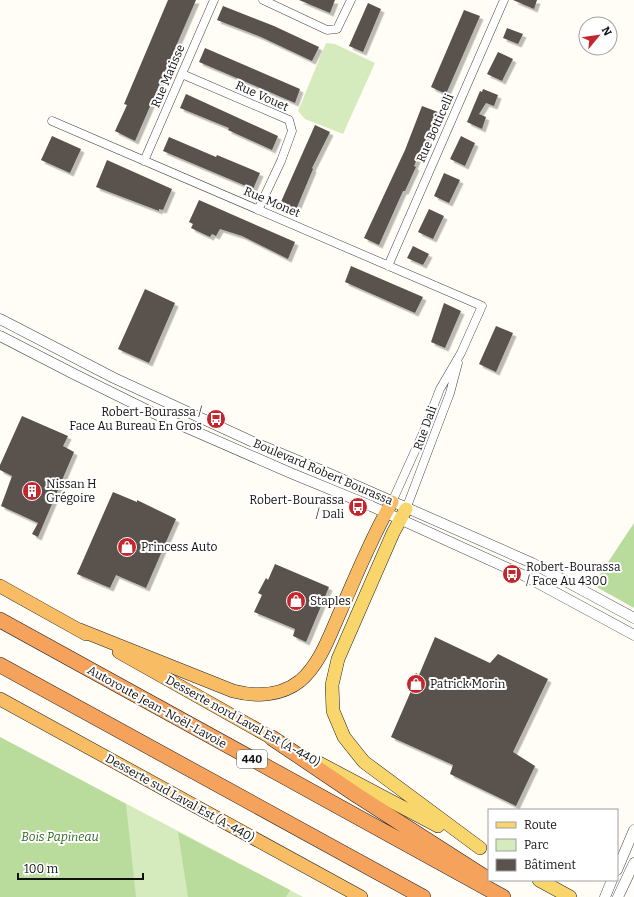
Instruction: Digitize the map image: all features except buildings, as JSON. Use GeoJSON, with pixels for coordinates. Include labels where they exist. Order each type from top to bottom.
{"type":"FeatureCollection","features":[{"type":"Feature","properties":{"kind":"highway"},"geometry":{"type":"LineString","coordinates":[[80,630],[233,691],[258,695],[282,690],[305,676],[322,653],[389,507]]}},
{"type":"Feature","properties":{"kind":"highway","name":"Desserte nord Laval Est (A-440)"},"geometry":{"type":"LineString","coordinates":[[0,586],[272,738]]}},
{"type":"Feature","properties":{"kind":"highway","name":"Autoroute Jean-Noël-Lavoie"},"geometry":{"type":"LineString","coordinates":[[0,620],[503,897]]}},
{"type":"Feature","properties":{"kind":"highway"},"geometry":{"type":"LineString","coordinates":[[0,665],[423,897]]}},
{"type":"Feature","properties":{"kind":"highway","name":"Desserte sud Laval Est (A-440)"},"geometry":{"type":"LineString","coordinates":[[0,698],[361,897]]}},
{"type":"Feature","properties":{"kind":"highway"},"geometry":{"type":"LineString","coordinates":[[272,738],[358,796],[488,879]]}},
{"type":"Feature","properties":{"kind":"highway"},"geometry":{"type":"LineString","coordinates":[[491,881],[516,897]]}},
{"type":"Feature","properties":{"kind":"main road"},"geometry":{"type":"LineString","coordinates":[[404,514],[336,666],[331,692],[333,711],[344,737],[364,762],[485,850]]}},
{"type":"Feature","properties":{"kind":"main road","name":"Desserte nord Laval Est (A-440)"},"geometry":{"type":"LineString","coordinates":[[272,738],[485,850]]}},
{"type":"Feature","properties":{"kind":"main road"},"geometry":{"type":"LineString","coordinates":[[541,881],[570,897]]}},
{"type":"Feature","properties":{"kind":"street","name":"Rue Matisse"},"geometry":{"type":"LineString","coordinates":[[144,161],[214,0]]}},
{"type":"Feature","properties":{"kind":"street"},"geometry":{"type":"LineString","coordinates":[[263,0],[327,30],[337,29],[351,0]]}},
{"type":"Feature","properties":{"kind":"street","name":"Rue Botticelli"},"geometry":{"type":"LineString","coordinates":[[388,266],[504,0]]}},
{"type":"Feature","properties":{"kind":"street","name":"Rue Vouet"},"geometry":{"type":"LineString","coordinates":[[182,74],[289,120],[292,131],[281,161],[258,210]]}},
{"type":"Feature","properties":{"kind":"street","name":"Rue Monet"},"geometry":{"type":"LineString","coordinates":[[52,121],[482,306]]}},
{"type":"Feature","properties":{"kind":"street","name":"Rue Dali"},"geometry":{"type":"LineString","coordinates":[[389,507],[421,437],[440,389],[461,353],[482,306]]}},
{"type":"Feature","properties":{"kind":"street","name":"Boulevard Robert Bourassa"},"geometry":{"type":"LineString","coordinates":[[0,319],[55,349],[165,402],[280,455],[321,470],[389,507]]}},
{"type":"Feature","properties":{"kind":"street","name":"Boulevard Robert Bourassa"},"geometry":{"type":"LineString","coordinates":[[0,336],[153,413],[404,514],[526,576],[634,634]]}},
{"type":"Feature","properties":{"kind":"street","name":"Rue Dali"},"geometry":{"type":"LineString","coordinates":[[404,514],[450,393],[461,353]]}},
{"type":"Feature","properties":{"kind":"street","name":"Boulevard Robert Bourassa"},"geometry":{"type":"LineString","coordinates":[[404,514],[532,563],[634,618]]}},
{"type":"Feature","properties":{"kind":"street"},"geometry":{"type":"LineString","coordinates":[[618,868],[634,830]]}},
{"type":"Feature","properties":{"kind":"street"},"geometry":{"type":"LineString","coordinates":[[618,897],[634,863]]}},
{"type":"Feature","properties":{"kind":"street"},"geometry":{"type":"LineString","coordinates":[[605,896],[612,881]]}},
{"type":"Feature","properties":{"kind":"green space"},"geometry":{"type":"Polygon","coordinates":[[[326,43],[335,44],[375,63],[343,134],[305,119],[298,111],[326,43]]]}},
{"type":"Feature","properties":{"kind":"green space"},"geometry":{"type":"Polygon","coordinates":[[[634,523],[634,608],[593,585],[634,523]]]}},
{"type":"Feature","properties":{"kind":"green space","name":"Bois Papineau"},"geometry":{"type":"Polygon","coordinates":[[[0,737],[303,897],[0,897],[0,737]]]}},
{"type":"Feature","properties":{"kind":"green space","name":"Bois Papineau"},"geometry":{"type":"Polygon","coordinates":[[[0,737],[126,804],[136,897],[0,897],[0,737]]]}},
{"type":"Feature","properties":{"kind":"green space"},"geometry":{"type":"Polygon","coordinates":[[[178,832],[290,890],[286,897],[188,897],[178,832]]]}},
{"type":"Feature","properties":{"kind":"place","name":"Robert-Bourassa / Face Au Bureau En Gros"},"geometry":{"type":"Point","coordinates":[216,419]}},
{"type":"Feature","properties":{"kind":"place","name":"Nissan H Grégoire"},"geometry":{"type":"Point","coordinates":[32,491]}},
{"type":"Feature","properties":{"kind":"place","name":"Robert-Bourassa / Dali"},"geometry":{"type":"Point","coordinates":[358,507]}},
{"type":"Feature","properties":{"kind":"place","name":"Princess Auto"},"geometry":{"type":"Point","coordinates":[127,547]}},
{"type":"Feature","properties":{"kind":"place","name":"Robert-Bourassa / Face Au 4300"},"geometry":{"type":"Point","coordinates":[512,574]}},
{"type":"Feature","properties":{"kind":"place","name":"Staples"},"geometry":{"type":"Point","coordinates":[296,601]}},
{"type":"Feature","properties":{"kind":"place","name":"Patrick Morin"},"geometry":{"type":"Point","coordinates":[416,684]}}]}
